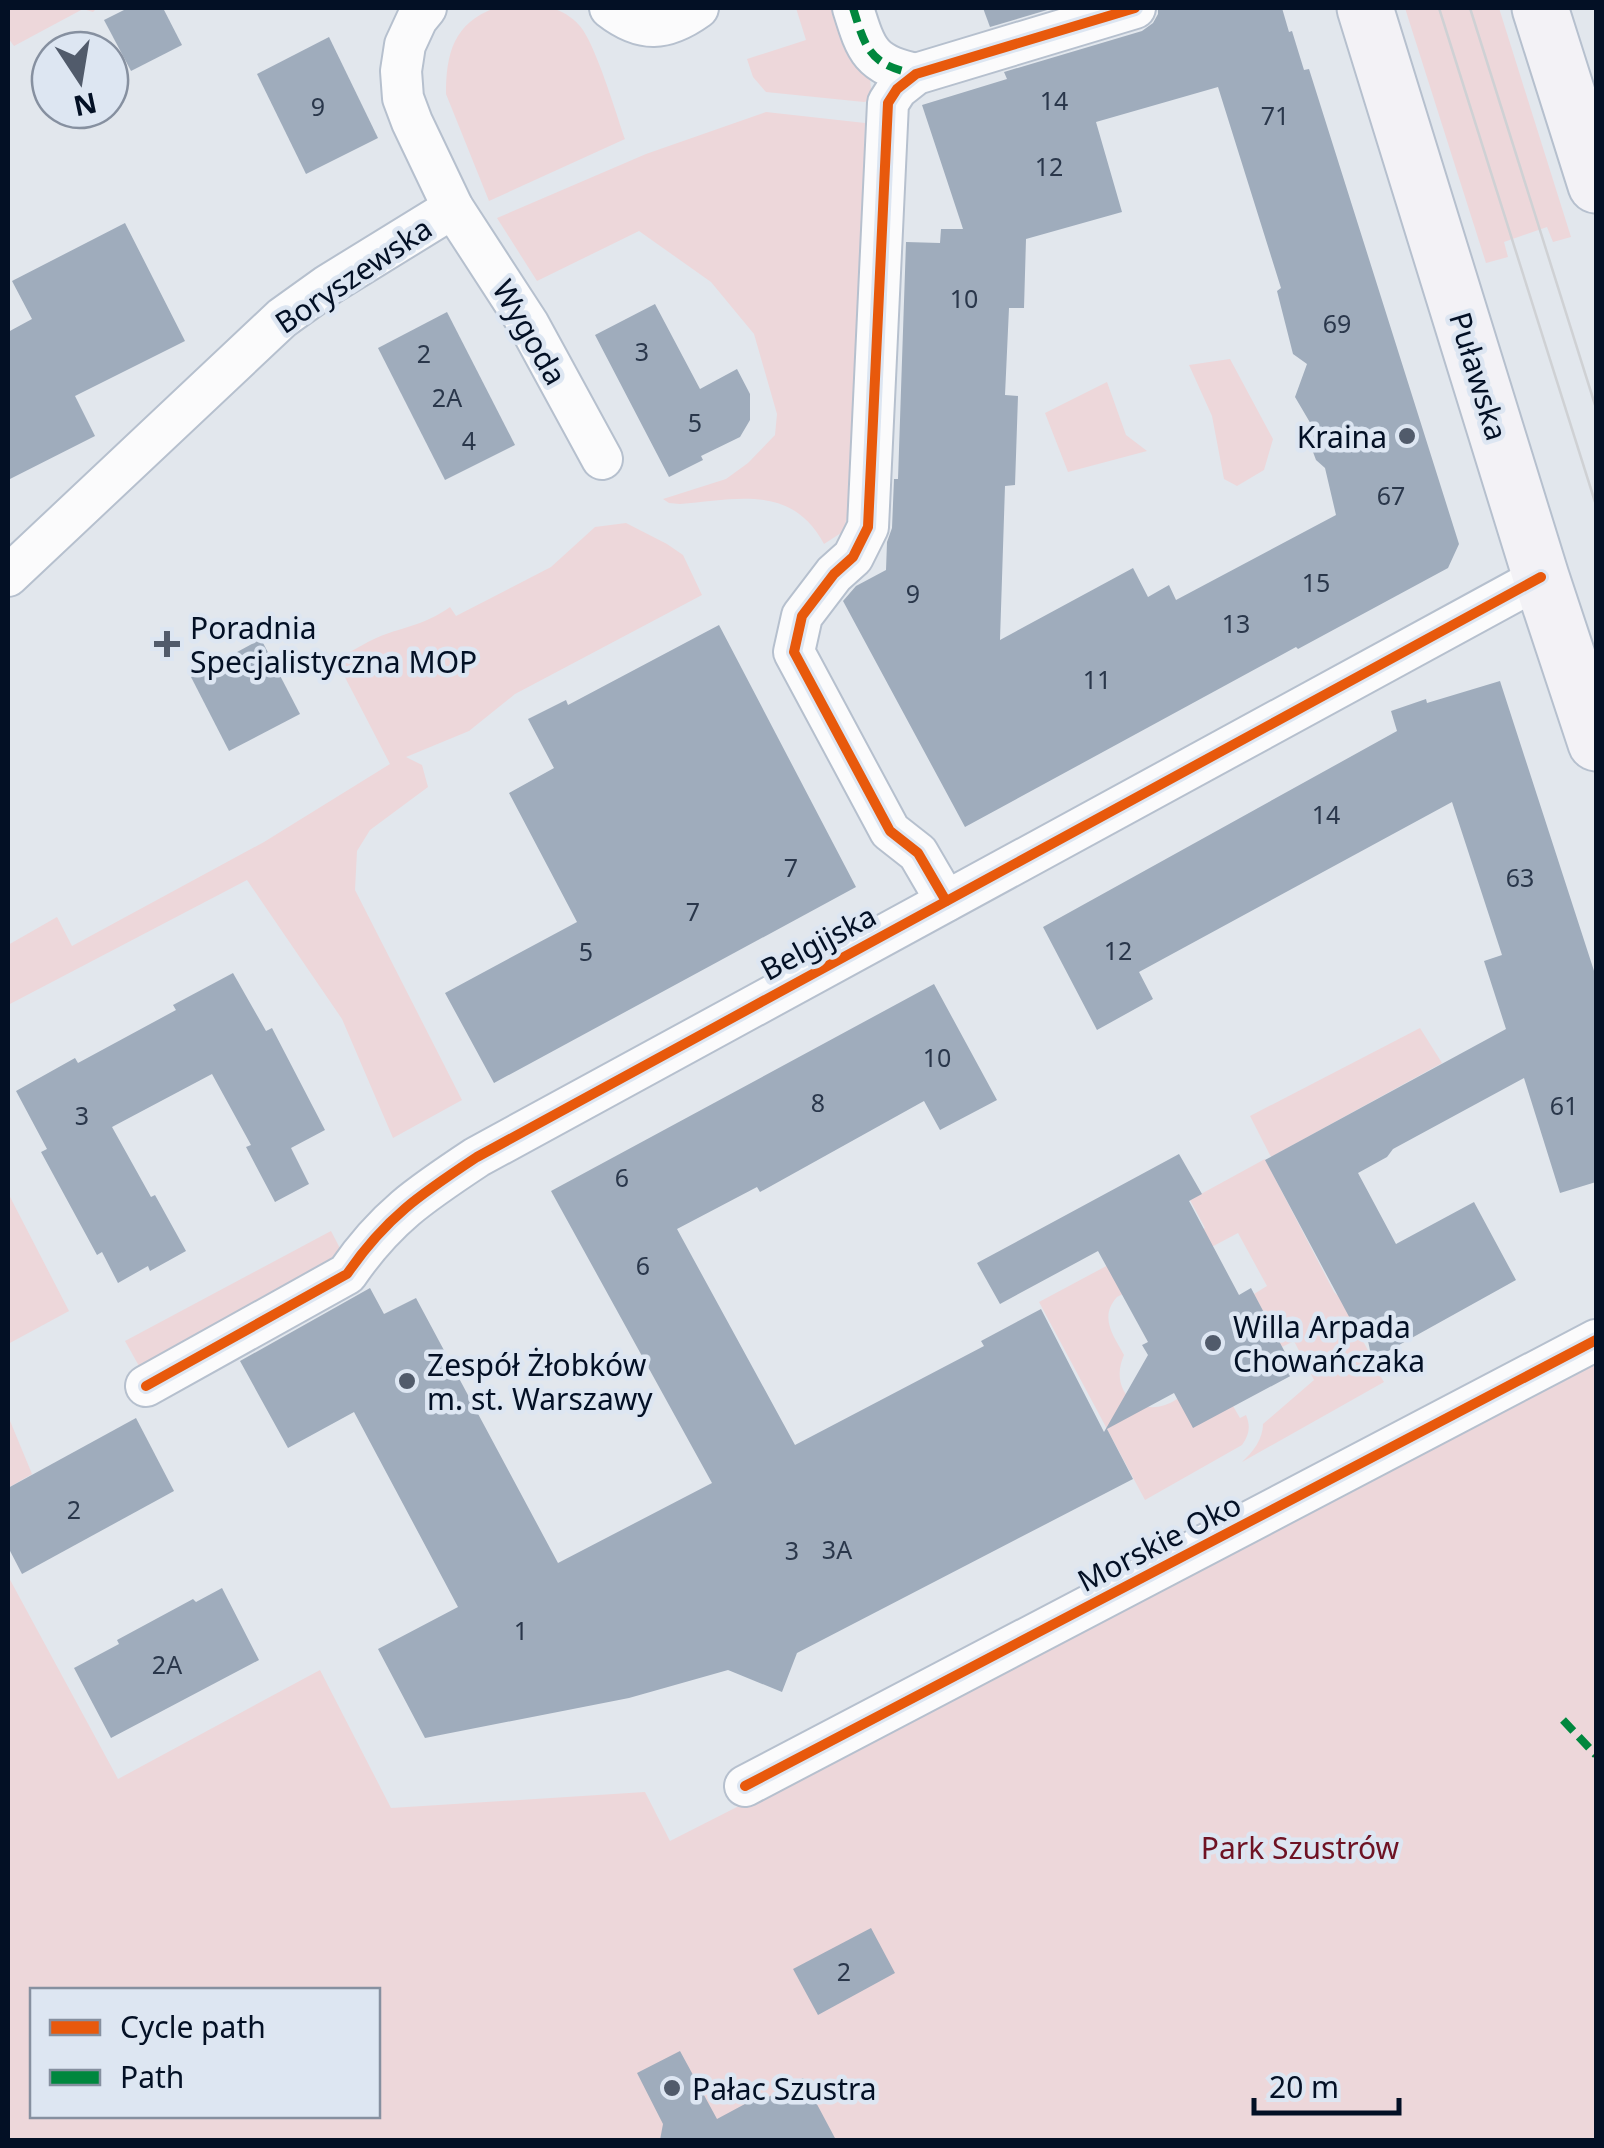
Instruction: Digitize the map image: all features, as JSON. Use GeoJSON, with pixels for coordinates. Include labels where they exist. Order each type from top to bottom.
{"type":"FeatureCollection","features":[{"type":"Feature","properties":{"kind":"main road","name":"Puławska"},"geometry":{"type":"LineString","coordinates":[[1365,8],[1596,743]]}},
{"type":"Feature","properties":{"kind":"main road"},"geometry":{"type":"LineString","coordinates":[[1540,8],[1579,82],[1596,185]]}},
{"type":"Feature","properties":{"kind":"street","name":"Boryszewska"},"geometry":{"type":"LineString","coordinates":[[8,576],[282,318],[453,208],[404,98],[401,71],[406,45],[426,8]]}},
{"type":"Feature","properties":{"kind":"street"},"geometry":{"type":"LineString","coordinates":[[610,8],[622,17],[654,27],[683,18],[698,8]]}},
{"type":"Feature","properties":{"kind":"street"},"geometry":{"type":"LineString","coordinates":[[853,8],[863,40],[879,62],[893,70],[916,74]]}},
{"type":"Feature","properties":{"kind":"street"},"geometry":{"type":"LineString","coordinates":[[946,901],[918,852],[890,830],[794,652],[802,616],[834,574],[853,557],[868,527],[888,103],[897,89],[916,74],[1136,8]]}},
{"type":"Feature","properties":{"kind":"street","name":"Wygoda"},"geometry":{"type":"LineString","coordinates":[[453,208],[529,325],[602,459]]}},
{"type":"Feature","properties":{"kind":"street","name":"Belgijska"},"geometry":{"type":"LineString","coordinates":[[146,1386],[347,1274],[396,1214],[478,1157],[1541,576]]}},
{"type":"Feature","properties":{"kind":"street","name":"Morskie Oko"},"geometry":{"type":"LineString","coordinates":[[744,1786],[1596,1340]]}},
{"type":"Feature","properties":{"kind":"green space"},"geometry":{"type":"Polygon","coordinates":[[[8,8],[97,8],[93,12],[83,9],[44,30],[30,30],[30,37],[14,46],[8,38],[8,8]]]}},
{"type":"Feature","properties":{"kind":"green space"},"geometry":{"type":"Polygon","coordinates":[[[495,8],[551,8],[576,22],[598,62],[625,139],[489,201],[446,94],[446,79],[461,31],[495,8]]]}},
{"type":"Feature","properties":{"kind":"green space"},"geometry":{"type":"Polygon","coordinates":[[[796,8],[835,8],[870,79],[872,100],[766,92],[753,77],[747,59],[806,40],[796,8]]]}},
{"type":"Feature","properties":{"kind":"green space"},"geometry":{"type":"Polygon","coordinates":[[[1405,8],[1499,8],[1571,237],[1553,242],[1547,227],[1504,242],[1508,257],[1486,263],[1405,8]]]}},
{"type":"Feature","properties":{"kind":"green space"},"geometry":{"type":"Polygon","coordinates":[[[766,112],[865,123],[849,506],[844,531],[824,544],[811,525],[779,504],[742,499],[680,504],[663,499],[726,479],[775,435],[777,414],[754,334],[711,282],[639,231],[537,281],[497,218],[646,154],[766,112]]]}},
{"type":"Feature","properties":{"kind":"green space"},"geometry":{"type":"Polygon","coordinates":[[[1230,359],[1273,439],[1264,470],[1237,486],[1224,479],[1212,416],[1189,365],[1230,359]]]}},
{"type":"Feature","properties":{"kind":"green space"},"geometry":{"type":"Polygon","coordinates":[[[1107,382],[1126,435],[1147,451],[1068,472],[1045,413],[1107,382]]]}},
{"type":"Feature","properties":{"kind":"green space"},"geometry":{"type":"Polygon","coordinates":[[[626,523],[683,555],[702,595],[515,694],[469,731],[406,757],[422,765],[428,787],[370,830],[357,851],[355,890],[462,1100],[393,1138],[342,1019],[247,880],[8,1005],[8,945],[57,917],[72,946],[264,842],[390,764],[336,660],[375,638],[428,620],[450,607],[456,616],[551,567],[595,527],[626,523]]]}},
{"type":"Feature","properties":{"kind":"green space"},"geometry":{"type":"Polygon","coordinates":[[[1420,1028],[1442,1063],[1271,1157],[1250,1116],[1420,1028]]]}},
{"type":"Feature","properties":{"kind":"green space"},"geometry":{"type":"Polygon","coordinates":[[[1265,1159],[1384,1382],[1242,1462],[1257,1445],[1263,1424],[1314,1380],[1294,1341],[1282,1347],[1254,1294],[1267,1286],[1238,1233],[1117,1297],[1109,1312],[1110,1326],[1124,1355],[1120,1381],[1131,1400],[1152,1407],[1177,1399],[1233,1406],[1240,1418],[1246,1415],[1248,1423],[1242,1445],[1145,1500],[1039,1302],[1112,1263],[1119,1274],[1205,1228],[1190,1200],[1265,1159]]]}},
{"type":"Feature","properties":{"kind":"green space"},"geometry":{"type":"Polygon","coordinates":[[[8,1193],[69,1311],[8,1344],[8,1193]]]}},
{"type":"Feature","properties":{"kind":"green space"},"geometry":{"type":"Polygon","coordinates":[[[331,1231],[344,1256],[139,1366],[125,1341],[331,1231]]]}},
{"type":"Feature","properties":{"kind":"green space","name":"Park Szustrów"},"geometry":{"type":"Polygon","coordinates":[[[1596,1359],[1596,2140],[8,2140],[8,1576],[118,1779],[320,1670],[391,1808],[645,1792],[670,1841],[1030,1658],[1596,1359]]]}},
{"type":"Feature","properties":{"kind":"green space"},"geometry":{"type":"Polygon","coordinates":[[[8,1416],[32,1474],[8,1488],[8,1416]]]}},
{"type":"Feature","properties":{"kind":"building"},"geometry":{"type":"Polygon","coordinates":[[[128,8],[163,8],[182,45],[131,71],[130,30],[109,30],[104,20],[128,8]]]}},
{"type":"Feature","properties":{"kind":"building"},"geometry":{"type":"Polygon","coordinates":[[[983,8],[1054,8],[990,27],[983,8]]]}},
{"type":"Feature","properties":{"kind":"building"},"geometry":{"type":"Polygon","coordinates":[[[1158,8],[1282,8],[1304,70],[1309,69],[1459,544],[1448,568],[965,827],[843,601],[856,586],[886,570],[894,479],[898,479],[906,242],[940,243],[941,229],[963,229],[922,105],[1007,79],[1004,72],[1142,31],[1158,14],[1158,8]],[[1218,87],[1096,122],[1122,212],[1026,239],[1024,308],[1009,308],[1005,395],[1018,396],[1015,485],[1005,486],[1000,640],[1133,568],[1148,597],[1169,585],[1176,600],[1336,515],[1325,468],[1316,460],[1310,444],[1315,431],[1295,397],[1307,364],[1293,354],[1277,291],[1281,288],[1218,87]]]}},
{"type":"Feature","properties":{"kind":"building"},"geometry":{"type":"Polygon","coordinates":[[[329,37],[378,138],[306,174],[257,74],[329,37]]]}},
{"type":"Feature","properties":{"kind":"building"},"geometry":{"type":"Polygon","coordinates":[[[125,223],[185,341],[75,396],[95,436],[8,480],[8,332],[32,319],[12,281],[125,223]]]}},
{"type":"Feature","properties":{"kind":"building"},"geometry":{"type":"Polygon","coordinates":[[[655,304],[700,389],[737,369],[750,394],[750,420],[740,437],[669,477],[595,335],[655,304]]]}},
{"type":"Feature","properties":{"kind":"building"},"geometry":{"type":"Polygon","coordinates":[[[447,312],[515,445],[445,480],[378,348],[447,312]]]}},
{"type":"Feature","properties":{"kind":"building"},"geometry":{"type":"Polygon","coordinates":[[[719,625],[856,887],[494,1083],[445,993],[577,922],[509,793],[554,768],[528,719],[566,700],[568,705],[719,625]]]}},
{"type":"Feature","properties":{"kind":"building"},"geometry":{"type":"Polygon","coordinates":[[[261,639],[300,714],[229,751],[191,677],[261,639]]]}},
{"type":"Feature","properties":{"kind":"building"},"geometry":{"type":"Polygon","coordinates":[[[1500,681],[1596,977],[1596,1182],[1560,1193],[1524,1078],[1393,1149],[1387,1157],[1358,1173],[1396,1244],[1474,1202],[1516,1280],[1372,1360],[1367,1336],[1361,1339],[1265,1160],[1506,1029],[1484,961],[1502,955],[1452,802],[1139,972],[1153,999],[1097,1030],[1043,927],[1397,731],[1391,711],[1500,681]]]}},
{"type":"Feature","properties":{"kind":"building"},"geometry":{"type":"Polygon","coordinates":[[[233,973],[266,1031],[272,1028],[325,1130],[291,1148],[309,1184],[275,1202],[246,1147],[251,1145],[212,1074],[112,1127],[186,1251],[118,1283],[102,1252],[97,1255],[41,1152],[47,1149],[16,1091],[75,1058],[78,1063],[176,1010],[173,1005],[233,973]]]}},
{"type":"Feature","properties":{"kind":"building"},"geometry":{"type":"Polygon","coordinates":[[[934,984],[997,1100],[940,1130],[924,1101],[760,1192],[757,1187],[677,1229],[795,1445],[984,1346],[981,1341],[1041,1309],[1104,1432],[1148,1355],[1142,1345],[1148,1342],[1098,1251],[1000,1304],[977,1263],[1179,1154],[1202,1194],[1189,1201],[1239,1295],[1251,1288],[1296,1373],[1193,1428],[1174,1393],[1107,1429],[1133,1479],[797,1653],[782,1692],[728,1670],[629,1698],[425,1738],[378,1649],[458,1607],[354,1412],[288,1448],[240,1361],[370,1288],[384,1314],[416,1298],[558,1563],[712,1483],[551,1191],[934,984]]]}},
{"type":"Feature","properties":{"kind":"building"},"geometry":{"type":"Polygon","coordinates":[[[136,1418],[174,1491],[22,1574],[8,1547],[8,1488],[136,1418]]]}},
{"type":"Feature","properties":{"kind":"building"},"geometry":{"type":"Polygon","coordinates":[[[222,1588],[259,1660],[111,1738],[74,1668],[119,1644],[117,1640],[193,1599],[196,1602],[222,1588]]]}},
{"type":"Feature","properties":{"kind":"building"},"geometry":{"type":"Polygon","coordinates":[[[871,1928],[895,1973],[818,2015],[793,1969],[871,1928]]]}},
{"type":"Feature","properties":{"kind":"building","name":"Pałac Szustra"},"geometry":{"type":"Polygon","coordinates":[[[680,2051],[717,2119],[803,2078],[836,2140],[660,2140],[663,2124],[637,2073],[680,2051]]]}},
{"type":"Feature","properties":{"kind":"tram line"},"geometry":{"type":"LineString","coordinates":[[1439,8],[1596,505]]}},
{"type":"Feature","properties":{"kind":"tram line"},"geometry":{"type":"LineString","coordinates":[[1470,8],[1596,408]]}},
{"type":"Feature","properties":{"kind":"marked path"},"geometry":{"type":"LineString","coordinates":[[853,8],[872,53],[889,66],[916,74]]}},
{"type":"Feature","properties":{"kind":"marked path"},"geometry":{"type":"LineString","coordinates":[[1563,1720],[1596,1755]]}},
{"type":"Feature","properties":{"kind":"cycle path"},"geometry":{"type":"LineString","coordinates":[[946,901],[918,853],[890,831],[794,652],[802,616],[834,574],[853,557],[868,527],[888,103],[897,89],[916,74],[1135,8]]}},
{"type":"Feature","properties":{"kind":"cycle path"},"geometry":{"type":"LineString","coordinates":[[146,1386],[347,1274],[376,1237],[406,1208],[477,1157],[1541,577]]}},
{"type":"Feature","properties":{"kind":"cycle path"},"geometry":{"type":"LineString","coordinates":[[745,1786],[1596,1340]]}},
{"type":"Feature","properties":{"kind":"place","name":"Kraina"},"geometry":{"type":"Point","coordinates":[1407,436]}},
{"type":"Feature","properties":{"kind":"place","name":"Poradnia Specjalistyczna MOP"},"geometry":{"type":"Point","coordinates":[167,644]}},
{"type":"Feature","properties":{"kind":"place","name":"Willa Arpada Chowańczaka"},"geometry":{"type":"Point","coordinates":[1213,1343]}},
{"type":"Feature","properties":{"kind":"place","name":"Zespół Żłobków m. st. Warszawy"},"geometry":{"type":"Point","coordinates":[407,1381]}},
{"type":"Feature","properties":{"kind":"place","name":"Pałac Szustra"},"geometry":{"type":"Point","coordinates":[672,2088]}}]}
